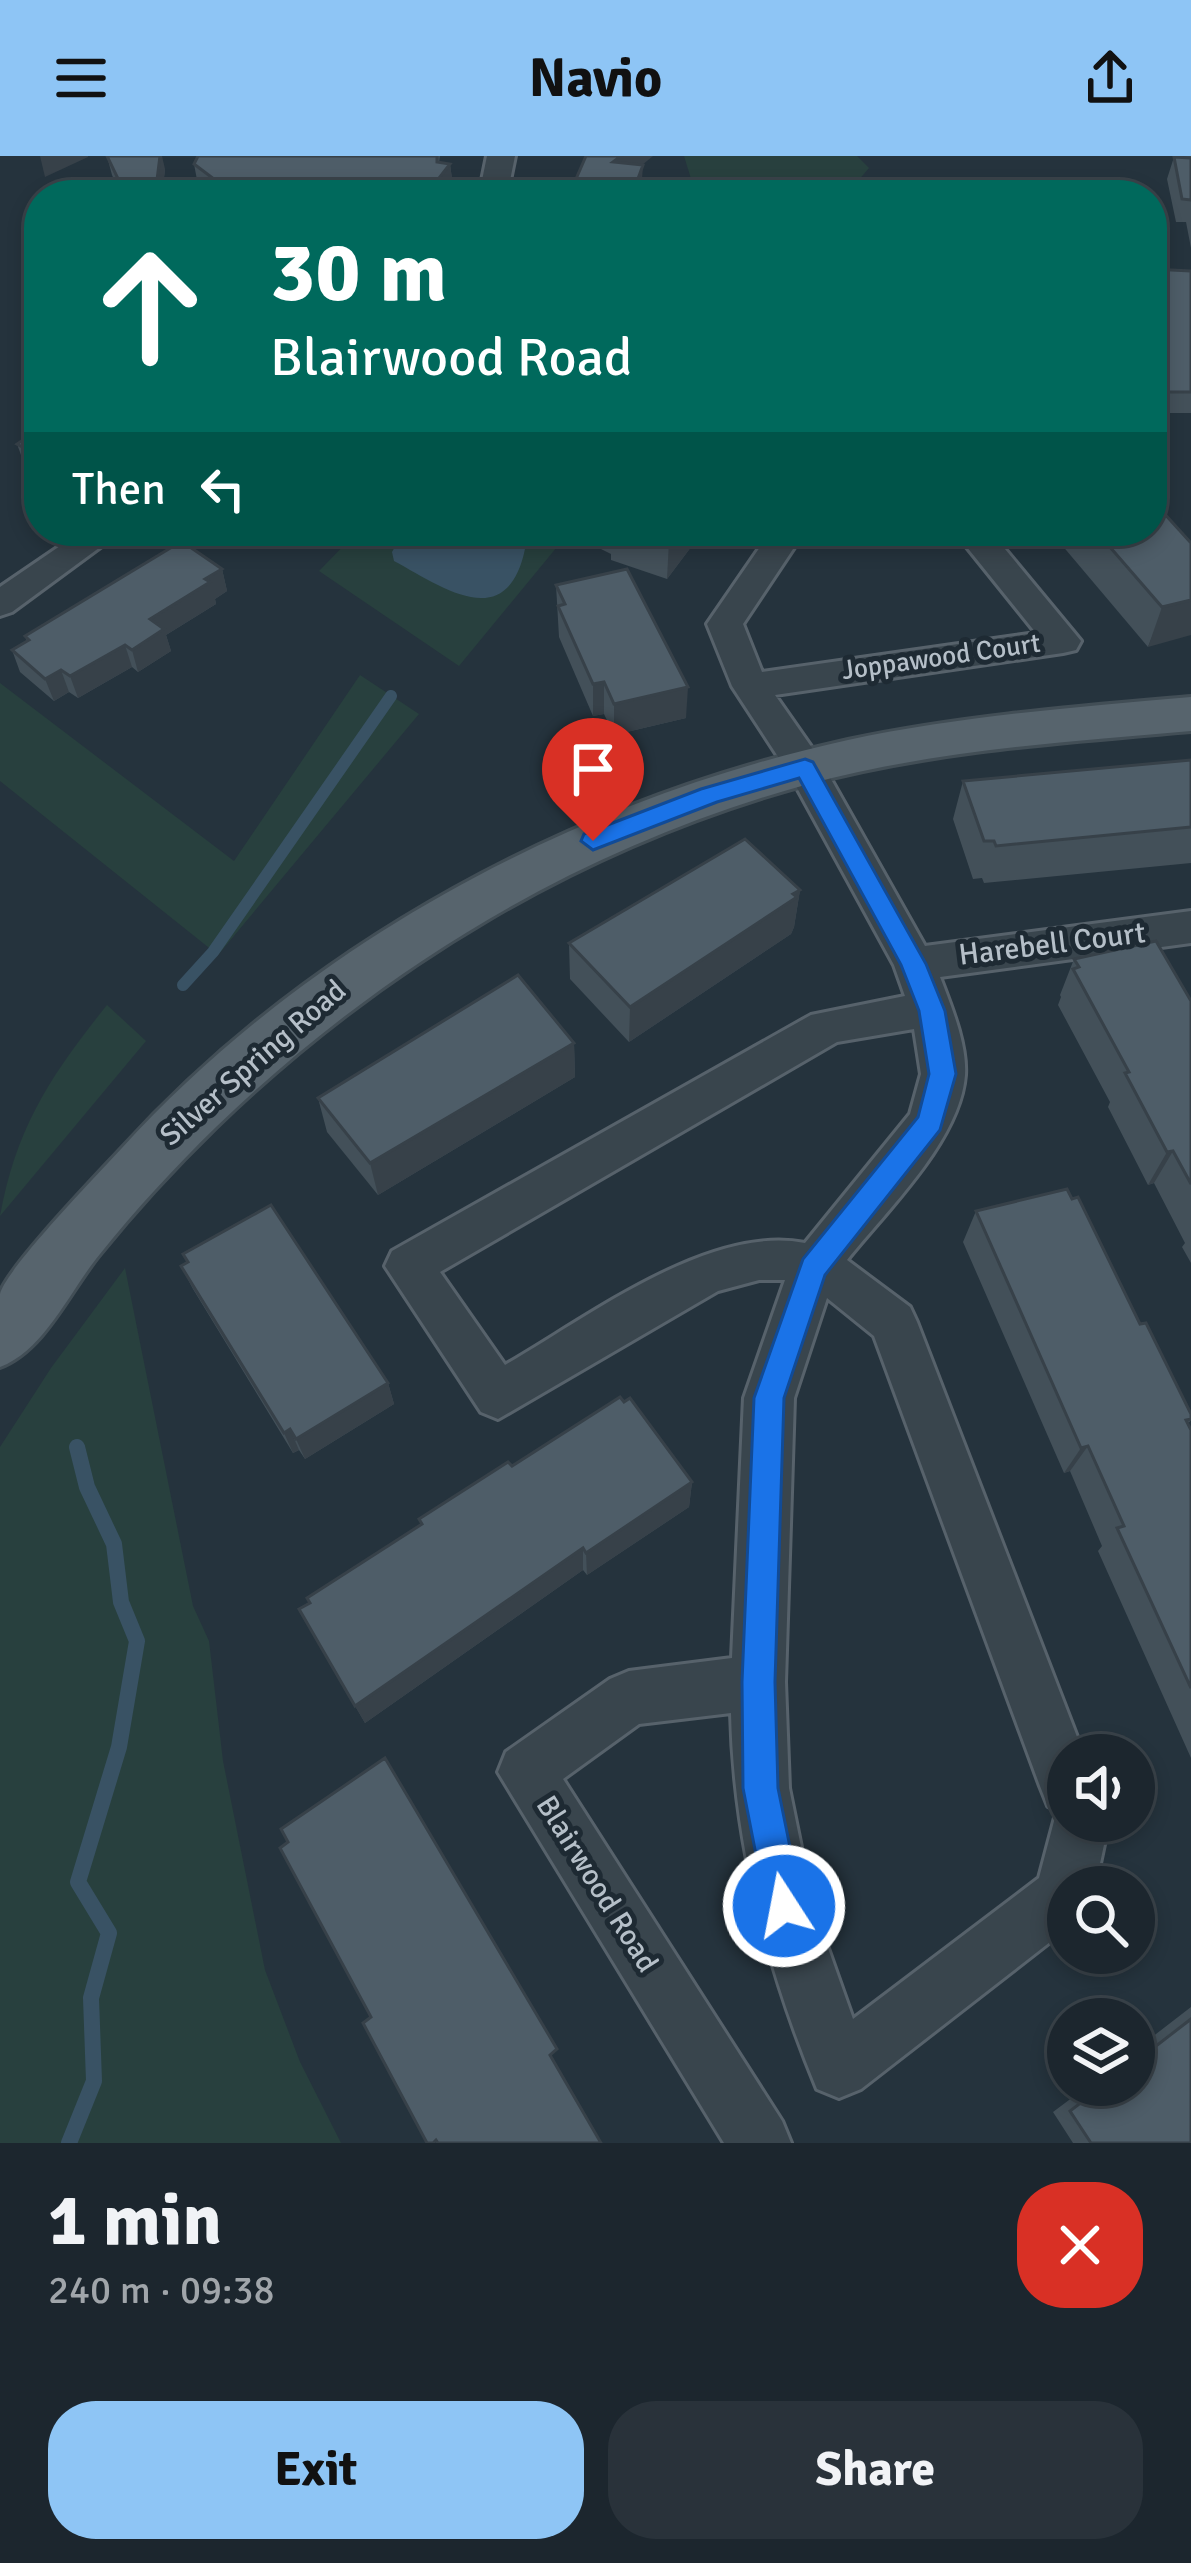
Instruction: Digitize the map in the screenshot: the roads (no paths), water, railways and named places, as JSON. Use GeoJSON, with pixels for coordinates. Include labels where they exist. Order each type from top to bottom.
{"type":"FeatureCollection","features":[{"type":"Feature","properties":{"kind":"main road","name":"Silver Spring Road"},"geometry":{"type":"LineString","coordinates":[[0,1339],[151,1151],[306,1009],[451,910],[633,823],[805,767],[922,745],[1191,714]]}},
{"type":"Feature","properties":{"kind":"street"},"geometry":{"type":"LineString","coordinates":[[0,604],[83,546]]}},
{"type":"Feature","properties":{"kind":"street"},"geometry":{"type":"LineString","coordinates":[[778,546],[725,624],[750,686],[805,767],[923,987],[943,1074],[930,1122],[813,1268],[769,1398],[758,1682],[760,1788],[784,1906],[839,2067],[1064,1895],[1076,1842]]}},
{"type":"Feature","properties":{"kind":"street","name":"Joppawood Court"},"geometry":{"type":"LineString","coordinates":[[750,686],[1063,641],[984,546]]}},
{"type":"Feature","properties":{"kind":"street","name":"Harebell Court"},"geometry":{"type":"LineString","coordinates":[[813,1268],[790,1257],[734,1263],[702,1276],[498,1396],[409,1266],[826,1028],[883,1014],[923,987],[1191,927]]}},
{"type":"Feature","properties":{"kind":"street"},"geometry":{"type":"LineString","coordinates":[[813,1268],[846,1282],[893,1322],[1048,1734]]}},
{"type":"Feature","properties":{"kind":"street","name":"Blairwood Road"},"geometry":{"type":"LineString","coordinates":[[758,1682],[629,1698],[526,1772],[760,2143]]}},
{"type":"Feature","properties":{"kind":"water"},"geometry":{"type":"Polygon","coordinates":[[[395,546],[525,549],[504,591],[488,597],[471,597],[432,582],[394,561],[395,546]]]}},
{"type":"Feature","properties":{"kind":"waterway"},"geometry":{"type":"LineString","coordinates":[[183,985],[213,952],[391,696]]}},
{"type":"Feature","properties":{"kind":"waterway"},"geometry":{"type":"LineString","coordinates":[[69,2143],[94,2081],[91,1998],[109,1933],[78,1882],[119,1747],[137,1641],[121,1602],[114,1544],[87,1487],[77,1447]]}}]}
